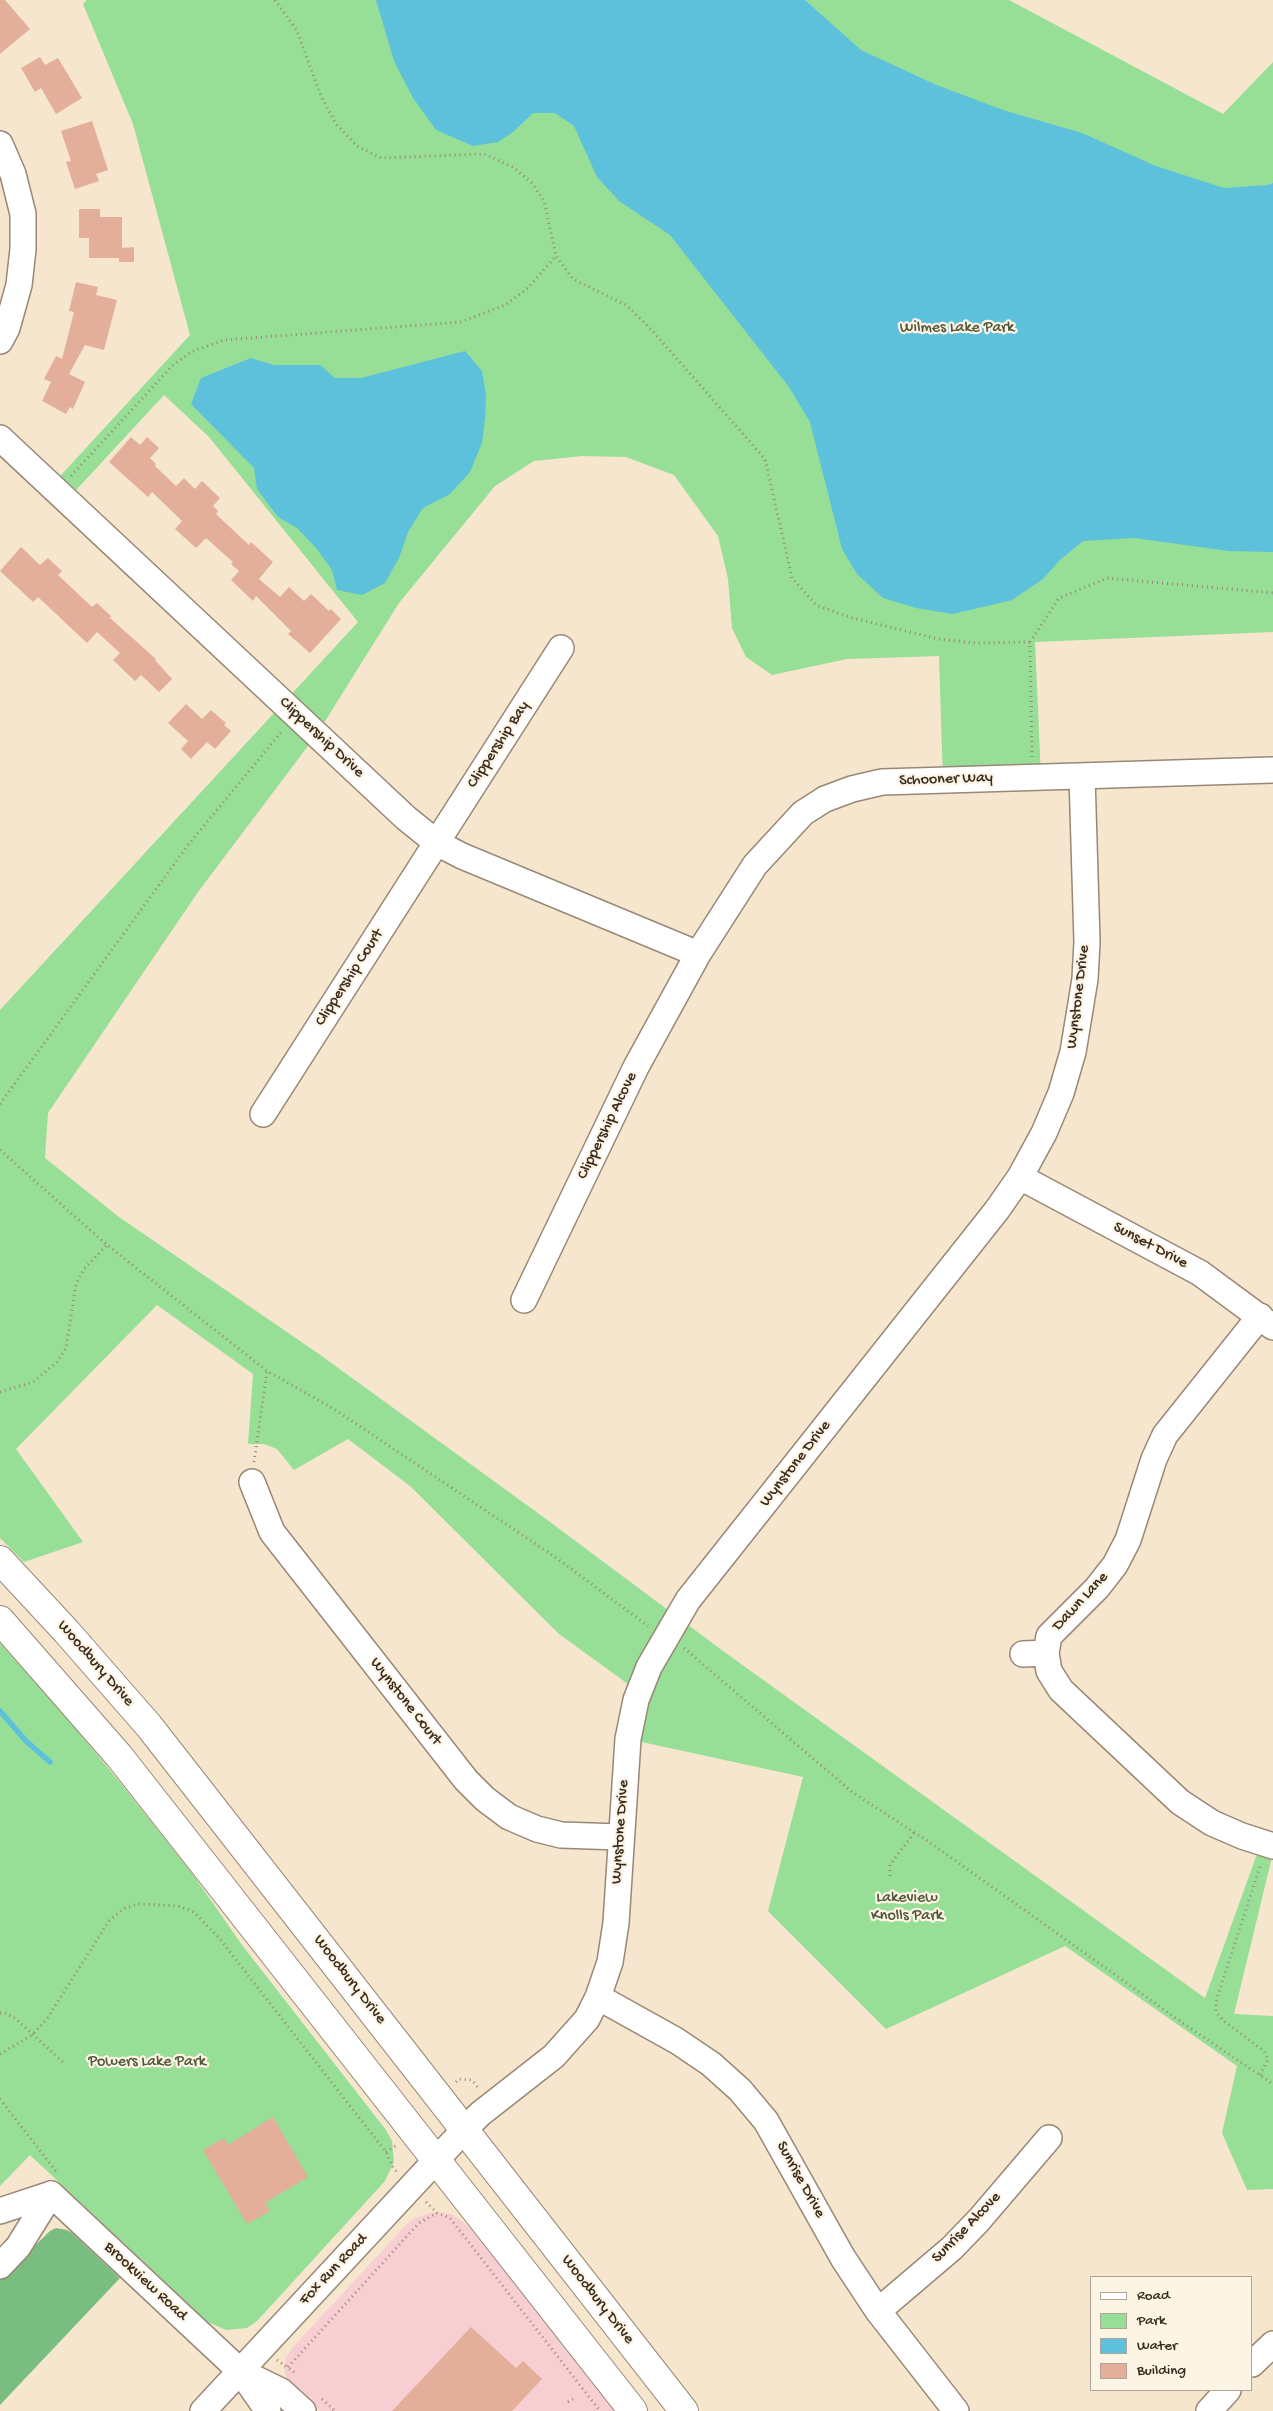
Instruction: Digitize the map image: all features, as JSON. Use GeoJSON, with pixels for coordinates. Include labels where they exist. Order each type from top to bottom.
{"type":"FeatureCollection","features":[{"type":"Feature","properties":{"kind":"main road","name":"Woodbury Drive"},"geometry":{"type":"LineString","coordinates":[[0,1560],[83,1649],[149,1726],[684,2411]]}},
{"type":"Feature","properties":{"kind":"main road"},"geometry":{"type":"LineString","coordinates":[[0,1620],[119,1756],[634,2411]]}},
{"type":"Feature","properties":{"kind":"street"},"geometry":{"type":"LineString","coordinates":[[0,144],[13,174],[23,214],[23,250],[19,285],[7,328],[0,341]]}},
{"type":"Feature","properties":{"kind":"street","name":"Clippership Drive"},"geometry":{"type":"LineString","coordinates":[[0,438],[406,818],[437,843],[471,860],[698,954]]}},
{"type":"Feature","properties":{"kind":"street","name":"Clippership Bay"},"geometry":{"type":"LineString","coordinates":[[437,843],[561,648]]}},
{"type":"Feature","properties":{"kind":"street","name":"Schooner Way"},"geometry":{"type":"LineString","coordinates":[[698,954],[755,865],[803,813],[825,799],[852,789],[882,782],[1273,770]]}},
{"type":"Feature","properties":{"kind":"street","name":"Wynstone Drive"},"geometry":{"type":"LineString","coordinates":[[465,2129],[565,2045],[587,2019],[598,1997],[610,1962],[616,1923],[620,1837],[630,1729],[636,1700],[648,1667],[665,1636],[688,1600],[997,1210],[1020,1177],[1044,1133],[1061,1093],[1073,1052],[1080,1017],[1087,942],[1082,776]]}},
{"type":"Feature","properties":{"kind":"street","name":"Clippership Court"},"geometry":{"type":"LineString","coordinates":[[263,1114],[437,843]]}},
{"type":"Feature","properties":{"kind":"street","name":"Clippership Alcove"},"geometry":{"type":"LineString","coordinates":[[524,1300],[636,1067],[698,954]]}},
{"type":"Feature","properties":{"kind":"street","name":"Sunset Drive"},"geometry":{"type":"LineString","coordinates":[[1020,1177],[1200,1273],[1266,1322]]}},
{"type":"Feature","properties":{"kind":"street","name":"Dawn Lane"},"geometry":{"type":"LineString","coordinates":[[1266,1322],[1166,1435],[1154,1459],[1128,1540],[1115,1564],[1097,1588],[1049,1636],[1034,1654],[1049,1671],[1061,1690],[1180,1802],[1212,1823],[1270,1845]]}},
{"type":"Feature","properties":{"kind":"street","name":"Wynstone Court"},"geometry":{"type":"LineString","coordinates":[[252,1482],[272,1532],[466,1780],[485,1799],[510,1817],[537,1829],[561,1835],[593,1838],[620,1837]]}},
{"type":"Feature","properties":{"kind":"street","name":"Sunrise Drive"},"geometry":{"type":"LineString","coordinates":[[598,1997],[677,2040],[711,2064],[740,2090],[766,2121],[843,2258],[878,2311],[956,2411]]}},
{"type":"Feature","properties":{"kind":"street","name":"Fox Run Road"},"geometry":{"type":"LineString","coordinates":[[203,2411],[465,2129]]}},
{"type":"Feature","properties":{"kind":"street","name":"Sunrise Alcove"},"geometry":{"type":"LineString","coordinates":[[878,2311],[952,2248],[979,2220],[1049,2138]]}},
{"type":"Feature","properties":{"kind":"street"},"geometry":{"type":"LineString","coordinates":[[0,2211],[51,2194]]}},
{"type":"Feature","properties":{"kind":"street"},"geometry":{"type":"LineString","coordinates":[[0,2266],[18,2247],[51,2194]]}},
{"type":"Feature","properties":{"kind":"street","name":"Brookview Road"},"geometry":{"type":"LineString","coordinates":[[51,2194],[240,2371]]}},
{"type":"Feature","properties":{"kind":"street"},"geometry":{"type":"LineString","coordinates":[[1253,2363],[1273,2344]]}},
{"type":"Feature","properties":{"kind":"street"},"geometry":{"type":"LineString","coordinates":[[240,2371],[268,2411]]}},
{"type":"Feature","properties":{"kind":"street"},"geometry":{"type":"LineString","coordinates":[[240,2371],[281,2391],[302,2411]]}},
{"type":"Feature","properties":{"kind":"street"},"geometry":{"type":"LineString","coordinates":[[1209,2411],[1227,2391]]}},
{"type":"Feature","properties":{"kind":"path"},"geometry":{"type":"LineString","coordinates":[[275,0],[297,31],[321,96],[336,124],[357,146],[381,158],[484,154],[514,167],[532,183],[544,201],[556,256],[573,278],[626,305],[649,327],[765,459],[792,578],[816,605],[849,617],[938,639],[975,643],[1030,642]]}},
{"type":"Feature","properties":{"kind":"path"},"geometry":{"type":"LineString","coordinates":[[56,491],[172,366],[191,352],[224,340],[461,322],[505,305],[528,288],[556,256]]}},
{"type":"Feature","properties":{"kind":"path"},"geometry":{"type":"LineString","coordinates":[[1033,777],[1030,642],[1059,598],[1107,578],[1273,593]]}},
{"type":"Feature","properties":{"kind":"path"},"geometry":{"type":"LineString","coordinates":[[0,1104],[188,845],[296,714]]}},
{"type":"Feature","properties":{"kind":"path"},"geometry":{"type":"LineString","coordinates":[[0,1150],[107,1244],[267,1371],[342,1414],[555,1557],[652,1628]]}},
{"type":"Feature","properties":{"kind":"path"},"geometry":{"type":"LineString","coordinates":[[0,1392],[33,1382],[57,1362],[68,1341],[76,1284],[84,1269],[107,1244]]}},
{"type":"Feature","properties":{"kind":"path"},"geometry":{"type":"LineString","coordinates":[[252,1482],[267,1371]]}},
{"type":"Feature","properties":{"kind":"path"},"geometry":{"type":"LineString","coordinates":[[679,1645],[837,1781],[932,1844],[1184,2024],[1273,2084]]}},
{"type":"Feature","properties":{"kind":"path"},"geometry":{"type":"LineString","coordinates":[[890,1876],[890,1865],[914,1833]]}},
{"type":"Feature","properties":{"kind":"path"},"geometry":{"type":"LineString","coordinates":[[1260,2075],[1268,2060],[1264,2050],[1216,2012],[1216,2001],[1270,1845]]}},
{"type":"Feature","properties":{"kind":"path"},"geometry":{"type":"LineString","coordinates":[[0,2054],[32,2035],[46,2020],[109,1921],[123,1909],[146,1903],[178,1906],[194,1912],[219,1938],[386,2152],[392,2166]]}},
{"type":"Feature","properties":{"kind":"path"},"geometry":{"type":"LineString","coordinates":[[0,2013],[5,2013],[16,2019],[66,2064]]}},
{"type":"Feature","properties":{"kind":"path"},"geometry":{"type":"LineString","coordinates":[[0,2099],[22,2124],[52,2168]]}},
{"type":"Feature","properties":{"kind":"path"},"geometry":{"type":"LineString","coordinates":[[288,2366],[419,2223],[437,2213],[450,2218],[600,2411]]}},
{"type":"Feature","properties":{"kind":"path"},"geometry":{"type":"LineString","coordinates":[[568,2402],[572,2399]]}},
{"type":"Feature","properties":{"kind":"shaded area"},"geometry":{"type":"Polygon","coordinates":[[[434,2212],[452,2214],[469,2227],[625,2411],[320,2411],[292,2385],[286,2377],[284,2365],[286,2357],[293,2347],[405,2226],[414,2218],[434,2212]]]}},
{"type":"Feature","properties":{"kind":"green space","name":"Wilmes Lake Park"},"geometry":{"type":"Polygon","coordinates":[[[87,0],[1009,0],[1223,114],[1273,62],[1273,632],[1035,642],[1041,777],[943,780],[939,656],[847,659],[772,675],[746,657],[732,628],[728,579],[718,536],[674,475],[626,457],[582,456],[534,461],[495,486],[399,603],[317,734],[198,892],[48,1113],[45,1158],[119,1217],[319,1354],[546,1519],[723,1651],[1205,1998],[1261,1843],[1273,1853],[1234,2014],[1273,2016],[1273,2189],[1247,2190],[1222,2133],[1237,2066],[1065,1946],[886,2029],[768,1911],[803,1777],[628,1739],[639,1692],[559,1634],[410,1486],[348,1439],[294,1470],[277,1449],[264,1444],[248,1444],[253,1374],[157,1305],[16,1449],[83,1542],[24,1562],[0,1538],[0,1010],[358,622],[209,437],[164,395],[66,501],[51,486],[190,335],[133,124],[83,4],[87,0]]]}},
{"type":"Feature","properties":{"kind":"green space","name":"Powers Lake Park"},"geometry":{"type":"Polygon","coordinates":[[[0,1643],[62,1712],[191,1872],[242,1945],[386,2130],[392,2141],[394,2162],[385,2181],[258,2320],[247,2328],[226,2330],[208,2322],[30,2155],[0,2186],[0,1643]]]}},
{"type":"Feature","properties":{"kind":"green space"},"geometry":{"type":"Polygon","coordinates":[[[56,2228],[72,2233],[120,2278],[0,2405],[0,2280],[50,2231],[56,2228]]]}},
{"type":"Feature","properties":{"kind":"water"},"geometry":{"type":"Polygon","coordinates":[[[376,0],[805,0],[861,50],[934,84],[1003,110],[1082,133],[1156,166],[1224,188],[1273,183],[1273,552],[1229,551],[1134,538],[1083,541],[1060,560],[1043,579],[1012,600],[953,614],[916,608],[883,598],[857,574],[842,549],[810,422],[789,387],[670,235],[619,201],[597,177],[574,126],[555,113],[533,113],[513,132],[498,142],[473,146],[436,130],[413,98],[394,61],[376,0]]]}},
{"type":"Feature","properties":{"kind":"water"},"geometry":{"type":"Polygon","coordinates":[[[465,351],[482,371],[486,395],[482,443],[470,472],[450,494],[423,508],[408,532],[399,558],[385,583],[362,595],[337,590],[332,570],[316,548],[297,528],[278,517],[257,489],[254,468],[191,404],[201,378],[251,358],[274,365],[320,365],[335,378],[361,378],[465,351]]]}},
{"type":"Feature","properties":{"kind":"building"},"geometry":{"type":"Polygon","coordinates":[[[0,0],[5,0],[30,29],[0,54],[0,0]]]}},
{"type":"Feature","properties":{"kind":"building"},"geometry":{"type":"Polygon","coordinates":[[[40,57],[45,65],[58,58],[82,98],[56,114],[41,88],[35,92],[21,68],[40,57]]]}},
{"type":"Feature","properties":{"kind":"building"},"geometry":{"type":"Polygon","coordinates":[[[92,121],[108,170],[96,174],[99,181],[75,189],[66,162],[71,161],[61,131],[92,121]]]}},
{"type":"Feature","properties":{"kind":"building"},"geometry":{"type":"Polygon","coordinates":[[[79,209],[100,209],[100,217],[122,217],[122,248],[134,247],[134,262],[119,262],[119,258],[89,258],[89,238],[79,238],[79,209]]]}},
{"type":"Feature","properties":{"kind":"building"},"geometry":{"type":"Polygon","coordinates":[[[76,282],[98,287],[96,295],[117,300],[104,350],[85,345],[69,374],[85,382],[73,409],[70,407],[66,414],[42,401],[51,382],[44,379],[56,356],[62,359],[74,312],[69,311],[76,282]]]}},
{"type":"Feature","properties":{"kind":"building"},"geometry":{"type":"Polygon","coordinates":[[[131,437],[140,445],[147,437],[159,448],[150,458],[156,464],[155,466],[176,486],[184,478],[195,489],[202,481],[220,498],[213,506],[218,511],[216,514],[249,545],[251,542],[273,562],[259,579],[280,597],[289,587],[304,601],[311,594],[329,611],[331,609],[341,619],[310,653],[288,634],[291,631],[256,596],[253,601],[231,580],[239,571],[231,564],[233,562],[206,538],[196,548],[175,529],[182,521],[152,492],[148,497],[109,462],[131,437]]]}},
{"type":"Feature","properties":{"kind":"building"},"geometry":{"type":"Polygon","coordinates":[[[21,547],[40,565],[48,558],[62,571],[58,575],[92,607],[97,603],[111,616],[110,618],[156,659],[172,679],[159,692],[141,675],[135,681],[113,660],[120,653],[97,632],[87,643],[38,597],[33,602],[0,571],[21,547]]]}},
{"type":"Feature","properties":{"kind":"building"},"geometry":{"type":"Polygon","coordinates":[[[186,704],[202,719],[211,710],[226,723],[224,725],[231,731],[215,749],[207,742],[191,759],[181,749],[188,741],[168,723],[186,704]]]}},
{"type":"Feature","properties":{"kind":"building"},"geometry":{"type":"Polygon","coordinates":[[[273,2117],[308,2177],[265,2203],[270,2211],[247,2224],[203,2150],[224,2138],[228,2145],[273,2117]]]}},
{"type":"Feature","properties":{"kind":"building"},"geometry":{"type":"Polygon","coordinates":[[[471,2327],[516,2368],[523,2361],[542,2379],[512,2411],[392,2411],[471,2327]]]}},
{"type":"Feature","properties":{"kind":"waterway"},"geometry":{"type":"LineString","coordinates":[[0,1711],[26,1741],[50,1762]]}},
{"type":"Feature","properties":{"kind":"park label","name":"Lakeview Knolls Park"},"geometry":{"type":"Point","coordinates":[907,1908]}}]}
